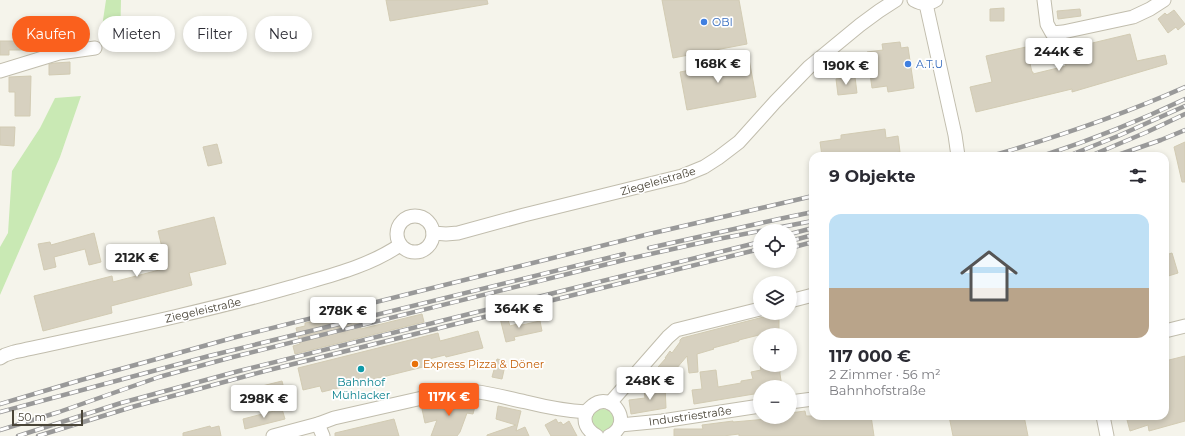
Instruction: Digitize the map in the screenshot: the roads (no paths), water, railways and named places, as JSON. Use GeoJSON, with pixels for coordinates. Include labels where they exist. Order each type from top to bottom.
{"type":"FeatureCollection","features":[{"type":"Feature","properties":{"kind":"street","name":"Ziegeleistraße"},"geometry":{"type":"LineString","coordinates":[[433,233],[458,233],[682,176],[704,167],[739,142],[809,67],[878,11],[896,0]]}},
{"type":"Feature","properties":{"kind":"street"},"geometry":{"type":"LineString","coordinates":[[1044,0],[1047,24],[1052,33],[1133,17],[1164,0]]}},
{"type":"Feature","properties":{"kind":"street"},"geometry":{"type":"LineString","coordinates":[[925,1],[957,152]]}},
{"type":"Feature","properties":{"kind":"street"},"geometry":{"type":"LineString","coordinates":[[0,71],[59,53],[95,48]]}},
{"type":"Feature","properties":{"kind":"street"},"geometry":{"type":"LineString","coordinates":[[411,216],[418,216],[429,222],[433,233],[430,244],[421,251],[415,252],[410,251],[400,245],[397,233],[401,222],[411,216]]}},
{"type":"Feature","properties":{"kind":"street","name":"Ziegeleistraße"},"geometry":{"type":"LineString","coordinates":[[0,358],[14,352],[123,329],[278,291],[368,263],[380,258],[400,245]]}},
{"type":"Feature","properties":{"kind":"street"},"geometry":{"type":"LineString","coordinates":[[797,299],[809,296]]}},
{"type":"Feature","properties":{"kind":"street"},"geometry":{"type":"LineString","coordinates":[[610,403],[664,341],[676,330],[753,311]]}},
{"type":"Feature","properties":{"kind":"street"},"geometry":{"type":"LineString","coordinates":[[1169,330],[1185,326]]}},
{"type":"Feature","properties":{"kind":"street"},"geometry":{"type":"LineString","coordinates":[[273,436],[321,430],[334,418],[453,391],[467,390],[483,392],[527,403],[570,411],[586,412]]}},
{"type":"Feature","properties":{"kind":"street"},"geometry":{"type":"LineString","coordinates":[[797,401],[809,400]]}},
{"type":"Feature","properties":{"kind":"street"},"geometry":{"type":"LineString","coordinates":[[593,435],[586,426],[586,412],[594,404],[605,401],[610,403],[618,410],[620,415],[620,425],[617,430],[609,436]]}},
{"type":"Feature","properties":{"kind":"street","name":"Industriestraße"},"geometry":{"type":"LineString","coordinates":[[620,425],[639,430],[753,407]]}},
{"type":"Feature","properties":{"kind":"street"},"geometry":{"type":"LineString","coordinates":[[1104,420],[1107,436]]}},
{"type":"Feature","properties":{"kind":"railway"},"geometry":{"type":"LineString","coordinates":[[1004,152],[1089,125],[1185,87]]}},
{"type":"Feature","properties":{"kind":"railway"},"geometry":{"type":"LineString","coordinates":[[1053,152],[1115,130],[1185,99]]}},
{"type":"Feature","properties":{"kind":"railway"},"geometry":{"type":"LineString","coordinates":[[1078,152],[1185,106]]}},
{"type":"Feature","properties":{"kind":"railway"},"geometry":{"type":"LineString","coordinates":[[1100,152],[1185,114]]}},
{"type":"Feature","properties":{"kind":"railway"},"geometry":{"type":"LineString","coordinates":[[1126,152],[1185,130]]}},
{"type":"Feature","properties":{"kind":"railway"},"geometry":{"type":"LineString","coordinates":[[0,404],[236,337],[649,234],[809,197]]}},
{"type":"Feature","properties":{"kind":"railway"},"geometry":{"type":"LineString","coordinates":[[649,248],[809,213]]}},
{"type":"Feature","properties":{"kind":"railway"},"geometry":{"type":"LineString","coordinates":[[0,430],[59,412],[159,377],[229,358],[628,259],[718,239],[809,222]]}},
{"type":"Feature","properties":{"kind":"railway"},"geometry":{"type":"LineString","coordinates":[[797,232],[809,229]]}},
{"type":"Feature","properties":{"kind":"railway"},"geometry":{"type":"LineString","coordinates":[[797,239],[809,236]]}},
{"type":"Feature","properties":{"kind":"railway"},"geometry":{"type":"LineString","coordinates":[[797,246],[809,243]]}},
{"type":"Feature","properties":{"kind":"railway"},"geometry":{"type":"LineString","coordinates":[[18,436],[121,403],[239,371],[753,244]]}},
{"type":"Feature","properties":{"kind":"railway"},"geometry":{"type":"LineString","coordinates":[[38,436],[132,407],[265,371],[753,251]]}},
{"type":"Feature","properties":{"kind":"railway"},"geometry":{"type":"LineString","coordinates":[[0,412],[209,356],[624,254]]}},
{"type":"Feature","properties":{"kind":"place","name":"OBI"},"geometry":{"type":"Point","coordinates":[704,22]}},
{"type":"Feature","properties":{"kind":"place","name":"A.T.U"},"geometry":{"type":"Point","coordinates":[908,64]}},
{"type":"Feature","properties":{"kind":"place","name":"Express Pizza & Döner"},"geometry":{"type":"Point","coordinates":[415,364]}},
{"type":"Feature","properties":{"kind":"place","name":"Bahnhof Mühlacker"},"geometry":{"type":"Point","coordinates":[361,369]}}]}
